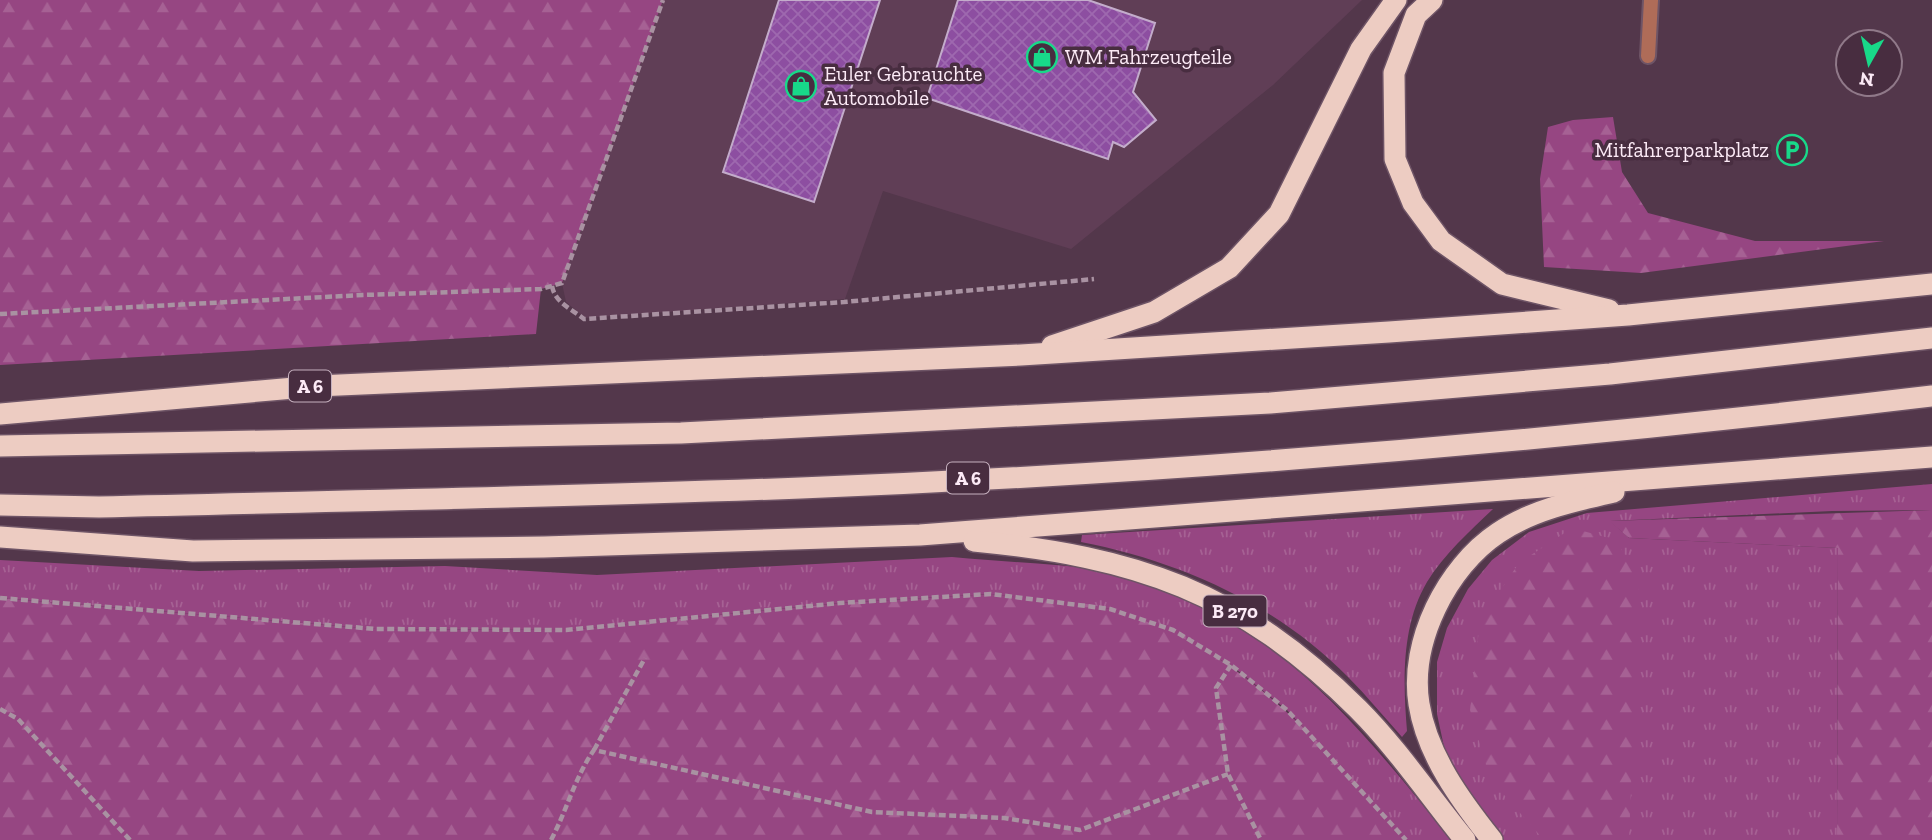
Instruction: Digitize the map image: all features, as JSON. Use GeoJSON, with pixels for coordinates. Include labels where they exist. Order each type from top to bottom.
{"type":"FeatureCollection","features":[{"type":"Feature","properties":{"kind":"highway","name":"A 6"},"geometry":{"type":"LineString","coordinates":[[1021,355],[1154,312],[1228,268],[1279,214],[1361,49],[1396,0]]}},
{"type":"Feature","properties":{"kind":"highway"},"geometry":{"type":"LineString","coordinates":[[1432,0],[1416,15],[1394,73],[1395,159],[1413,203],[1441,241],[1502,284],[1628,315],[1932,284]]}},
{"type":"Feature","properties":{"kind":"highway","name":"A 6"},"geometry":{"type":"LineString","coordinates":[[0,414],[317,386],[1021,355],[1628,315]]}},
{"type":"Feature","properties":{"kind":"highway"},"geometry":{"type":"LineString","coordinates":[[0,446],[681,433],[1270,403],[1610,374],[1932,338]]}},
{"type":"Feature","properties":{"kind":"highway","name":"A 6"},"geometry":{"type":"LineString","coordinates":[[0,505],[99,507],[802,488],[1216,464],[1673,427],[1932,396]]}},
{"type":"Feature","properties":{"kind":"highway"},"geometry":{"type":"LineString","coordinates":[[0,537],[193,551],[544,547],[919,535],[1715,473],[1836,467],[1932,457]]}},
{"type":"Feature","properties":{"kind":"highway"},"geometry":{"type":"LineString","coordinates":[[1492,840],[1463,804],[1433,749],[1419,704],[1420,665],[1428,623],[1448,582],[1469,556],[1499,532],[1536,514],[1565,503],[1715,473]]}},
{"type":"Feature","properties":{"kind":"highway","name":"B 270"},"geometry":{"type":"LineString","coordinates":[[919,535],[1026,546],[1104,559],[1172,581],[1239,612],[1283,641],[1359,710],[1465,840]]}},
{"type":"Feature","properties":{"kind":"lane"},"geometry":{"type":"LineString","coordinates":[[1648,56],[1651,0]]}},
{"type":"Feature","properties":{"kind":"path"},"geometry":{"type":"LineString","coordinates":[[0,314],[552,286],[562,283],[663,0]]}},
{"type":"Feature","properties":{"kind":"path"},"geometry":{"type":"LineString","coordinates":[[552,286],[553,295],[562,305],[584,319],[844,302],[1094,279]]}},
{"type":"Feature","properties":{"kind":"path"},"geometry":{"type":"LineString","coordinates":[[0,598],[376,629],[566,630],[840,603],[991,594],[1110,609],[1172,631],[1231,665],[1287,710],[1406,840]]}},
{"type":"Feature","properties":{"kind":"path"},"geometry":{"type":"LineString","coordinates":[[551,840],[566,811],[579,771],[594,750],[645,658]]}},
{"type":"Feature","properties":{"kind":"path"},"geometry":{"type":"LineString","coordinates":[[1231,665],[1216,688],[1228,774],[1261,840]]}},
{"type":"Feature","properties":{"kind":"path"},"geometry":{"type":"LineString","coordinates":[[0,709],[18,719],[130,840]]}},
{"type":"Feature","properties":{"kind":"path"},"geometry":{"type":"LineString","coordinates":[[594,750],[872,812],[1004,818],[1080,830],[1171,793],[1228,774]]}},
{"type":"Feature","properties":{"kind":"shaded area"},"geometry":{"type":"Polygon","coordinates":[[[663,0],[1362,0],[1273,85],[1071,249],[883,191],[845,299],[585,318],[566,302],[562,283],[663,0]]]}},
{"type":"Feature","properties":{"kind":"green space"},"geometry":{"type":"Polygon","coordinates":[[[0,0],[663,0],[562,283],[541,289],[536,334],[0,365],[0,0]]]}},
{"type":"Feature","properties":{"kind":"green space"},"geometry":{"type":"Polygon","coordinates":[[[1613,117],[1622,172],[1648,213],[1755,241],[1884,241],[1641,273],[1544,267],[1540,179],[1548,127],[1573,120],[1613,117]]]}},
{"type":"Feature","properties":{"kind":"green space"},"geometry":{"type":"Polygon","coordinates":[[[1932,484],[1932,510],[1832,511],[1610,521],[1629,538],[1838,548],[1837,840],[1499,840],[1446,756],[1437,714],[1437,662],[1447,628],[1468,589],[1492,560],[1529,532],[1587,513],[1932,484]]]}},
{"type":"Feature","properties":{"kind":"green space"},"geometry":{"type":"Polygon","coordinates":[[[1493,509],[1441,562],[1419,599],[1408,636],[1405,674],[1407,731],[1402,737],[1355,684],[1320,651],[1258,607],[1190,574],[1118,550],[1081,542],[1082,535],[1493,509]]]}},
{"type":"Feature","properties":{"kind":"green space"},"geometry":{"type":"Polygon","coordinates":[[[1932,510],[1932,840],[1837,840],[1838,548],[1629,538],[1609,521],[1932,510]]]}},
{"type":"Feature","properties":{"kind":"green space"},"geometry":{"type":"Polygon","coordinates":[[[1572,528],[1616,540],[1639,580],[1629,840],[1544,840],[1490,779],[1470,710],[1480,620],[1519,563],[1572,528]]]}},
{"type":"Feature","properties":{"kind":"green space"},"geometry":{"type":"Polygon","coordinates":[[[952,557],[1101,570],[1192,602],[1237,626],[1278,654],[1316,686],[1385,760],[1451,840],[1406,840],[1287,710],[1231,665],[1110,609],[991,594],[840,603],[566,630],[376,629],[0,598],[0,560],[199,571],[445,566],[597,575],[952,557]]]}},
{"type":"Feature","properties":{"kind":"green space"},"geometry":{"type":"Polygon","coordinates":[[[991,594],[1098,606],[1160,627],[1202,648],[1276,702],[1310,734],[1406,840],[0,840],[0,598],[376,629],[566,630],[840,603],[991,594]]]}},
{"type":"Feature","properties":{"kind":"building","name":"Euler Gebrauchte Automobile"},"geometry":{"type":"Polygon","coordinates":[[[779,0],[880,0],[814,202],[723,172],[779,0]]]}},
{"type":"Feature","properties":{"kind":"building","name":"WM Fahrzeugteile"},"geometry":{"type":"Polygon","coordinates":[[[958,0],[1088,0],[1155,23],[1133,92],[1156,120],[1124,147],[1113,142],[1108,159],[927,98],[958,0]]]}},
{"type":"Feature","properties":{"kind":"place","name":"WM Fahrzeugteile"},"geometry":{"type":"Point","coordinates":[1042,57]}},
{"type":"Feature","properties":{"kind":"place","name":"Euler Gebrauchte Automobile"},"geometry":{"type":"Point","coordinates":[801,86]}},
{"type":"Feature","properties":{"kind":"place","name":"Mitfahrerparkplatz"},"geometry":{"type":"Point","coordinates":[1792,150]}}]}
